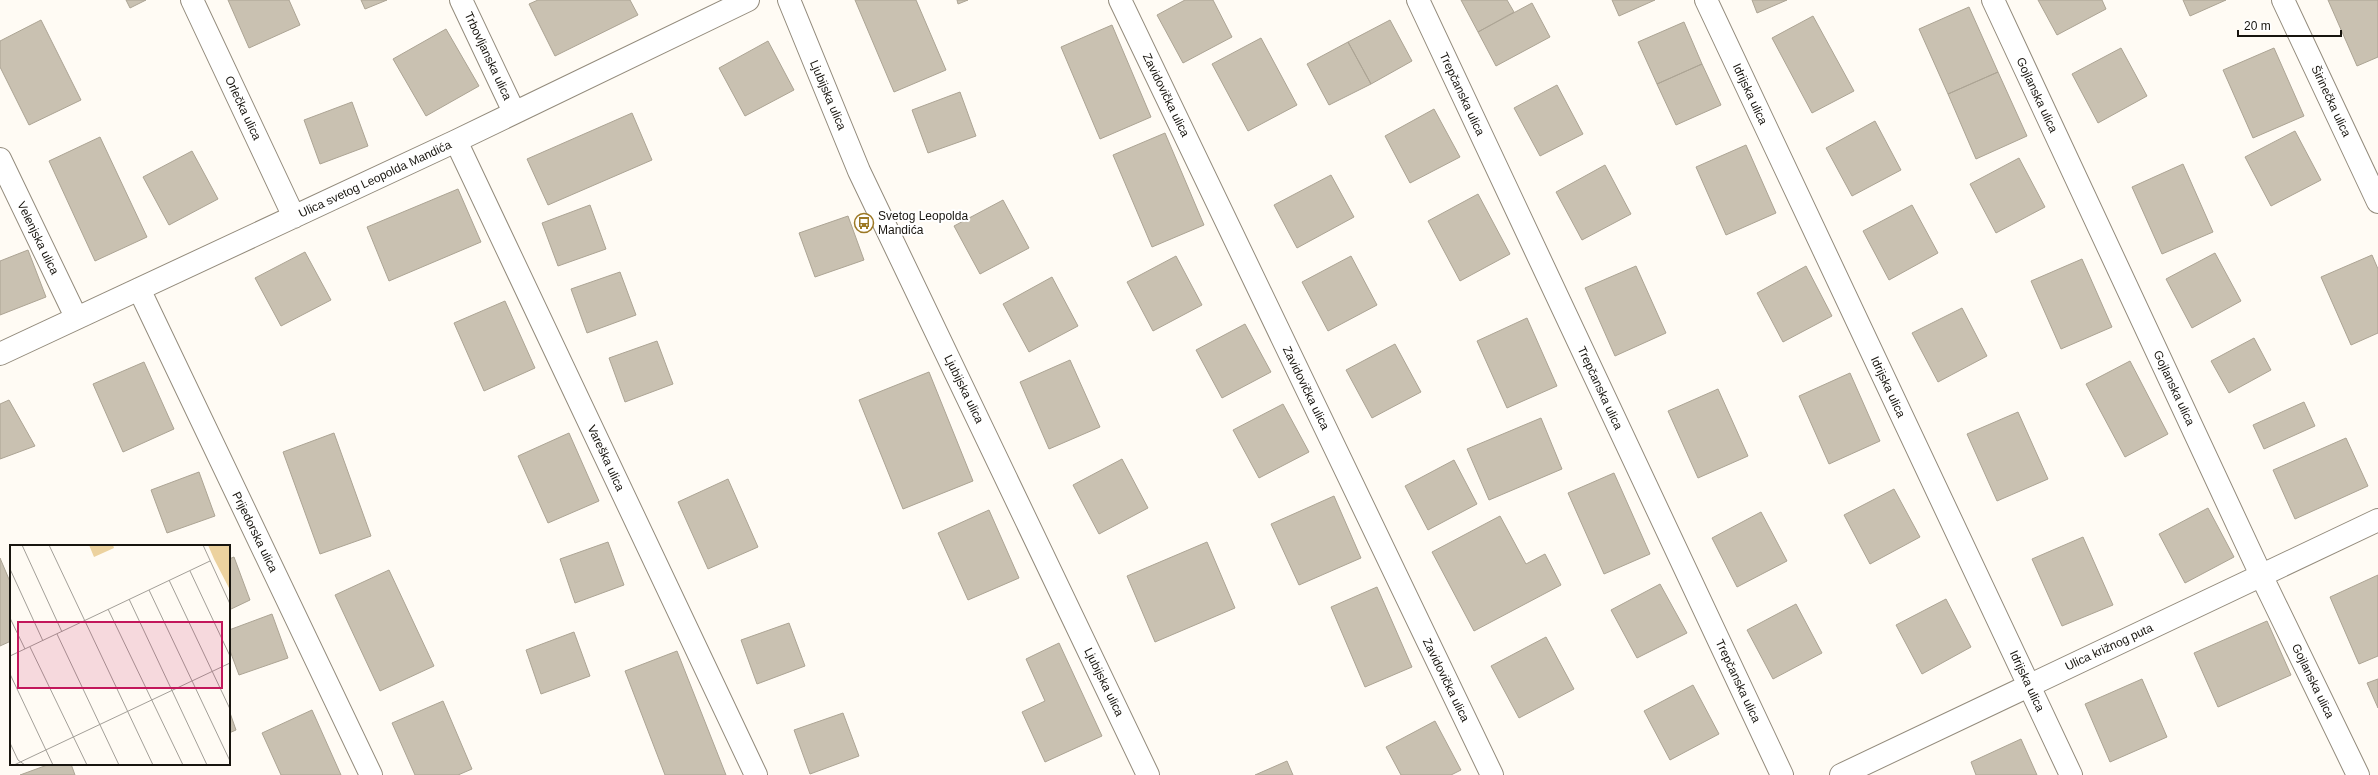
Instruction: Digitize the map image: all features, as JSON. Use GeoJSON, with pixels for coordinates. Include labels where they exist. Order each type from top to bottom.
{"type":"FeatureCollection","features":[{"type":"Feature","properties":{"kind":"street","name":"Orlečka ulica"},"geometry":{"type":"LineString","coordinates":[[192,0],[294,217]]}},
{"type":"Feature","properties":{"kind":"street","name":"Trbovljanska ulica"},"geometry":{"type":"LineString","coordinates":[[461,0],[514,112]]}},
{"type":"Feature","properties":{"kind":"street","name":"Ulica svetog Leopolda Mandića"},"geometry":{"type":"LineString","coordinates":[[0,354],[76,317],[456,141],[748,0]]}},
{"type":"Feature","properties":{"kind":"street","name":"Ljubijska ulica"},"geometry":{"type":"LineString","coordinates":[[789,0],[859,170],[1148,775]]}},
{"type":"Feature","properties":{"kind":"street","name":"Zavidovička ulica"},"geometry":{"type":"LineString","coordinates":[[1120,0],[1492,775]]}},
{"type":"Feature","properties":{"kind":"street","name":"Trepčanska ulica"},"geometry":{"type":"LineString","coordinates":[[1418,0],[1782,775]]}},
{"type":"Feature","properties":{"kind":"street","name":"Idrijska ulica"},"geometry":{"type":"LineString","coordinates":[[1706,0],[2071,775]]}},
{"type":"Feature","properties":{"kind":"street","name":"Gojlanska ulica"},"geometry":{"type":"LineString","coordinates":[[1993,0],[2261,575],[2358,775]]}},
{"type":"Feature","properties":{"kind":"street","name":"Širinečka ulica"},"geometry":{"type":"LineString","coordinates":[[2283,0],[2378,202]]}},
{"type":"Feature","properties":{"kind":"street","name":"Vareška ulica"},"geometry":{"type":"LineString","coordinates":[[456,141],[756,775]]}},
{"type":"Feature","properties":{"kind":"street","name":"Velenjska ulica"},"geometry":{"type":"LineString","coordinates":[[0,159],[76,317]]}},
{"type":"Feature","properties":{"kind":"street","name":"Prijedorska ulica"},"geometry":{"type":"LineString","coordinates":[[139,289],[372,775]]}},
{"type":"Feature","properties":{"kind":"street","name":"Ulica križnog puta"},"geometry":{"type":"LineString","coordinates":[[1840,775],[2378,520]]}},
{"type":"Feature","properties":{"kind":"building"},"geometry":{"type":"Polygon","coordinates":[[[126,0],[146,0],[130,8],[126,0]]]}},
{"type":"Feature","properties":{"kind":"building"},"geometry":{"type":"Polygon","coordinates":[[[228,0],[289,0],[300,25],[249,48],[228,0]]]}},
{"type":"Feature","properties":{"kind":"building"},"geometry":{"type":"Polygon","coordinates":[[[361,0],[387,0],[365,9],[361,0]]]}},
{"type":"Feature","properties":{"kind":"building"},"geometry":{"type":"Polygon","coordinates":[[[538,0],[630,0],[638,15],[555,56],[529,4],[538,0]]]}},
{"type":"Feature","properties":{"kind":"building"},"geometry":{"type":"Polygon","coordinates":[[[855,0],[916,0],[946,70],[894,92],[855,0]]]}},
{"type":"Feature","properties":{"kind":"building"},"geometry":{"type":"Polygon","coordinates":[[[957,0],[968,0],[958,4],[957,0]]]}},
{"type":"Feature","properties":{"kind":"building"},"geometry":{"type":"Polygon","coordinates":[[[1185,0],[1213,0],[1232,37],[1183,63],[1157,15],[1185,0]]]}},
{"type":"Feature","properties":{"kind":"building"},"geometry":{"type":"Polygon","coordinates":[[[1461,0],[1507,0],[1514,12],[1478,32],[1461,0]]]}},
{"type":"Feature","properties":{"kind":"building"},"geometry":{"type":"Polygon","coordinates":[[[1612,0],[1655,0],[1619,16],[1612,0]]]}},
{"type":"Feature","properties":{"kind":"building"},"geometry":{"type":"Polygon","coordinates":[[[1752,0],[1787,0],[1757,13],[1752,0]]]}},
{"type":"Feature","properties":{"kind":"building"},"geometry":{"type":"Polygon","coordinates":[[[2038,0],[2102,0],[2106,9],[2057,35],[2038,0]]]}},
{"type":"Feature","properties":{"kind":"building"},"geometry":{"type":"Polygon","coordinates":[[[2183,0],[2226,0],[2190,16],[2183,0]]]}},
{"type":"Feature","properties":{"kind":"building"},"geometry":{"type":"Polygon","coordinates":[[[2328,0],[2378,0],[2378,57],[2357,66],[2328,0]]]}},
{"type":"Feature","properties":{"kind":"building"},"geometry":{"type":"Polygon","coordinates":[[[1532,3],[1550,37],[1496,66],[1478,32],[1532,3]]]}},
{"type":"Feature","properties":{"kind":"building"},"geometry":{"type":"Polygon","coordinates":[[[1969,7],[1998,72],[1948,94],[1919,29],[1969,7]]]}},
{"type":"Feature","properties":{"kind":"building"},"geometry":{"type":"Polygon","coordinates":[[[1813,16],[1854,91],[1812,113],[1772,38],[1813,16]]]}},
{"type":"Feature","properties":{"kind":"building"},"geometry":{"type":"Polygon","coordinates":[[[41,20],[81,100],[29,125],[0,67],[0,41],[41,20]]]}},
{"type":"Feature","properties":{"kind":"building"},"geometry":{"type":"Polygon","coordinates":[[[1390,20],[1412,61],[1371,84],[1348,42],[1390,20]]]}},
{"type":"Feature","properties":{"kind":"building"},"geometry":{"type":"Polygon","coordinates":[[[1684,22],[1702,64],[1657,84],[1638,42],[1684,22]]]}},
{"type":"Feature","properties":{"kind":"building"},"geometry":{"type":"Polygon","coordinates":[[[1112,25],[1151,117],[1100,139],[1061,47],[1112,25]]]}},
{"type":"Feature","properties":{"kind":"building"},"geometry":{"type":"Polygon","coordinates":[[[446,29],[479,86],[426,116],[393,59],[446,29]]]}},
{"type":"Feature","properties":{"kind":"building"},"geometry":{"type":"Polygon","coordinates":[[[1261,38],[1297,105],[1248,131],[1212,64],[1261,38]]]}},
{"type":"Feature","properties":{"kind":"building"},"geometry":{"type":"Polygon","coordinates":[[[768,41],[794,90],[745,116],[719,68],[768,41]]]}},
{"type":"Feature","properties":{"kind":"building"},"geometry":{"type":"Polygon","coordinates":[[[1348,42],[1371,84],[1329,105],[1307,64],[1348,42]]]}},
{"type":"Feature","properties":{"kind":"building"},"geometry":{"type":"Polygon","coordinates":[[[2121,48],[2147,96],[2098,123],[2072,74],[2121,48]]]}},
{"type":"Feature","properties":{"kind":"building"},"geometry":{"type":"Polygon","coordinates":[[[2274,48],[2304,116],[2253,138],[2223,70],[2274,48]]]}},
{"type":"Feature","properties":{"kind":"building"},"geometry":{"type":"Polygon","coordinates":[[[1702,64],[1721,105],[1676,125],[1657,84],[1702,64]]]}},
{"type":"Feature","properties":{"kind":"building"},"geometry":{"type":"Polygon","coordinates":[[[1998,72],[2027,136],[1976,159],[1948,94],[1998,72]]]}},
{"type":"Feature","properties":{"kind":"building"},"geometry":{"type":"Polygon","coordinates":[[[1557,85],[1583,134],[1540,156],[1514,108],[1557,85]]]}},
{"type":"Feature","properties":{"kind":"building"},"geometry":{"type":"Polygon","coordinates":[[[960,92],[976,136],[928,153],[912,110],[960,92]]]}},
{"type":"Feature","properties":{"kind":"building"},"geometry":{"type":"Polygon","coordinates":[[[352,102],[368,146],[320,164],[304,120],[352,102]]]}},
{"type":"Feature","properties":{"kind":"building"},"geometry":{"type":"Polygon","coordinates":[[[1434,109],[1460,157],[1410,183],[1385,136],[1434,109]]]}},
{"type":"Feature","properties":{"kind":"building"},"geometry":{"type":"Polygon","coordinates":[[[632,113],[652,160],[548,205],[527,159],[632,113]]]}},
{"type":"Feature","properties":{"kind":"building"},"geometry":{"type":"Polygon","coordinates":[[[1875,121],[1901,170],[1852,196],[1826,148],[1875,121]]]}},
{"type":"Feature","properties":{"kind":"building"},"geometry":{"type":"Polygon","coordinates":[[[2295,131],[2321,180],[2271,206],[2245,157],[2295,131]]]}},
{"type":"Feature","properties":{"kind":"building"},"geometry":{"type":"Polygon","coordinates":[[[1165,133],[1204,225],[1152,247],[1113,155],[1165,133]]]}},
{"type":"Feature","properties":{"kind":"building"},"geometry":{"type":"Polygon","coordinates":[[[100,137],[147,237],[95,261],[49,161],[100,137]]]}},
{"type":"Feature","properties":{"kind":"building"},"geometry":{"type":"Polygon","coordinates":[[[1746,145],[1776,213],[1726,235],[1696,167],[1746,145]]]}},
{"type":"Feature","properties":{"kind":"building"},"geometry":{"type":"Polygon","coordinates":[[[192,151],[218,199],[169,225],[143,177],[192,151]]]}},
{"type":"Feature","properties":{"kind":"building"},"geometry":{"type":"Polygon","coordinates":[[[2019,158],[2045,207],[1996,233],[1970,184],[2019,158]]]}},
{"type":"Feature","properties":{"kind":"building"},"geometry":{"type":"Polygon","coordinates":[[[2183,164],[2213,232],[2162,254],[2132,187],[2183,164]]]}},
{"type":"Feature","properties":{"kind":"building"},"geometry":{"type":"Polygon","coordinates":[[[1605,165],[1631,214],[1582,240],[1556,192],[1605,165]]]}},
{"type":"Feature","properties":{"kind":"building"},"geometry":{"type":"Polygon","coordinates":[[[1331,175],[1354,217],[1297,248],[1274,205],[1331,175]]]}},
{"type":"Feature","properties":{"kind":"building"},"geometry":{"type":"Polygon","coordinates":[[[458,189],[481,242],[389,281],[367,227],[458,189]]]}},
{"type":"Feature","properties":{"kind":"building"},"geometry":{"type":"Polygon","coordinates":[[[1478,194],[1510,254],[1460,281],[1428,221],[1478,194]]]}},
{"type":"Feature","properties":{"kind":"building"},"geometry":{"type":"Polygon","coordinates":[[[1003,200],[1029,248],[980,274],[954,226],[1003,200]]]}},
{"type":"Feature","properties":{"kind":"building"},"geometry":{"type":"Polygon","coordinates":[[[590,205],[606,249],[558,266],[542,223],[590,205]]]}},
{"type":"Feature","properties":{"kind":"building"},"geometry":{"type":"Polygon","coordinates":[[[1912,205],[1938,253],[1889,280],[1863,231],[1912,205]]]}},
{"type":"Feature","properties":{"kind":"building"},"geometry":{"type":"Polygon","coordinates":[[[848,216],[864,260],[815,277],[799,233],[848,216]]]}},
{"type":"Feature","properties":{"kind":"building"},"geometry":{"type":"Polygon","coordinates":[[[28,250],[46,297],[0,315],[0,261],[28,250]]]}},
{"type":"Feature","properties":{"kind":"building"},"geometry":{"type":"Polygon","coordinates":[[[305,252],[331,300],[281,326],[255,278],[305,252]]]}},
{"type":"Feature","properties":{"kind":"building"},"geometry":{"type":"Polygon","coordinates":[[[2215,253],[2241,301],[2192,328],[2166,279],[2215,253]]]}},
{"type":"Feature","properties":{"kind":"building"},"geometry":{"type":"Polygon","coordinates":[[[2372,255],[2378,269],[2378,333],[2351,345],[2321,277],[2372,255]]]}},
{"type":"Feature","properties":{"kind":"building"},"geometry":{"type":"Polygon","coordinates":[[[1176,256],[1202,305],[1153,331],[1127,282],[1176,256]]]}},
{"type":"Feature","properties":{"kind":"building"},"geometry":{"type":"Polygon","coordinates":[[[1351,256],[1377,305],[1328,331],[1302,282],[1351,256]]]}},
{"type":"Feature","properties":{"kind":"building"},"geometry":{"type":"Polygon","coordinates":[[[2082,259],[2112,327],[2061,349],[2031,281],[2082,259]]]}},
{"type":"Feature","properties":{"kind":"building"},"geometry":{"type":"Polygon","coordinates":[[[1636,266],[1666,333],[1615,356],[1585,288],[1636,266]]]}},
{"type":"Feature","properties":{"kind":"building"},"geometry":{"type":"Polygon","coordinates":[[[1806,266],[1832,316],[1783,342],[1757,293],[1806,266]]]}},
{"type":"Feature","properties":{"kind":"building"},"geometry":{"type":"Polygon","coordinates":[[[620,272],[636,315],[587,333],[571,289],[620,272]]]}},
{"type":"Feature","properties":{"kind":"building"},"geometry":{"type":"Polygon","coordinates":[[[1052,277],[1078,326],[1029,352],[1003,304],[1052,277]]]}},
{"type":"Feature","properties":{"kind":"building"},"geometry":{"type":"Polygon","coordinates":[[[505,301],[535,368],[484,391],[454,323],[505,301]]]}},
{"type":"Feature","properties":{"kind":"building"},"geometry":{"type":"Polygon","coordinates":[[[1962,308],[1987,356],[1938,382],[1912,333],[1962,308]]]}},
{"type":"Feature","properties":{"kind":"building"},"geometry":{"type":"Polygon","coordinates":[[[1527,318],[1557,386],[1507,408],[1477,341],[1527,318]]]}},
{"type":"Feature","properties":{"kind":"building"},"geometry":{"type":"Polygon","coordinates":[[[1245,324],[1271,372],[1222,398],[1196,350],[1245,324]]]}},
{"type":"Feature","properties":{"kind":"building"},"geometry":{"type":"Polygon","coordinates":[[[2254,338],[2271,370],[2229,393],[2211,361],[2254,338]]]}},
{"type":"Feature","properties":{"kind":"building"},"geometry":{"type":"Polygon","coordinates":[[[657,341],[673,384],[625,402],[609,358],[657,341]]]}},
{"type":"Feature","properties":{"kind":"building"},"geometry":{"type":"Polygon","coordinates":[[[1395,344],[1421,392],[1372,418],[1346,370],[1395,344]]]}},
{"type":"Feature","properties":{"kind":"building"},"geometry":{"type":"Polygon","coordinates":[[[1070,360],[1100,427],[1049,449],[1020,382],[1070,360]]]}},
{"type":"Feature","properties":{"kind":"building"},"geometry":{"type":"Polygon","coordinates":[[[2130,361],[2168,434],[2125,457],[2086,384],[2130,361]]]}},
{"type":"Feature","properties":{"kind":"building"},"geometry":{"type":"Polygon","coordinates":[[[144,362],[174,429],[123,452],[93,384],[144,362]]]}},
{"type":"Feature","properties":{"kind":"building"},"geometry":{"type":"Polygon","coordinates":[[[929,372],[973,481],[903,509],[859,400],[929,372]]]}},
{"type":"Feature","properties":{"kind":"building"},"geometry":{"type":"Polygon","coordinates":[[[1850,373],[1880,441],[1829,464],[1799,396],[1850,373]]]}},
{"type":"Feature","properties":{"kind":"building"},"geometry":{"type":"Polygon","coordinates":[[[1718,389],[1748,456],[1698,478],[1668,411],[1718,389]]]}},
{"type":"Feature","properties":{"kind":"building"},"geometry":{"type":"Polygon","coordinates":[[[9,400],[35,446],[0,459],[0,404],[9,400]]]}},
{"type":"Feature","properties":{"kind":"building"},"geometry":{"type":"Polygon","coordinates":[[[2304,402],[2315,426],[2264,449],[2253,425],[2304,402]]]}},
{"type":"Feature","properties":{"kind":"building"},"geometry":{"type":"Polygon","coordinates":[[[1283,404],[1309,452],[1259,478],[1233,430],[1283,404]]]}},
{"type":"Feature","properties":{"kind":"building"},"geometry":{"type":"Polygon","coordinates":[[[2018,412],[2048,479],[1997,501],[1967,434],[2018,412]]]}},
{"type":"Feature","properties":{"kind":"building"},"geometry":{"type":"Polygon","coordinates":[[[1541,418],[1562,469],[1489,500],[1467,449],[1541,418]]]}},
{"type":"Feature","properties":{"kind":"building"},"geometry":{"type":"Polygon","coordinates":[[[334,433],[371,536],[320,554],[283,452],[334,433]]]}},
{"type":"Feature","properties":{"kind":"building"},"geometry":{"type":"Polygon","coordinates":[[[569,433],[599,501],[548,523],[518,456],[569,433]]]}},
{"type":"Feature","properties":{"kind":"building"},"geometry":{"type":"Polygon","coordinates":[[[2346,438],[2368,486],[2295,519],[2273,470],[2346,438]]]}},
{"type":"Feature","properties":{"kind":"building"},"geometry":{"type":"Polygon","coordinates":[[[1122,459],[1148,508],[1099,534],[1073,485],[1122,459]]]}},
{"type":"Feature","properties":{"kind":"building"},"geometry":{"type":"Polygon","coordinates":[[[1454,460],[1477,504],[1428,530],[1405,486],[1454,460]]]}},
{"type":"Feature","properties":{"kind":"building"},"geometry":{"type":"Polygon","coordinates":[[[199,472],[215,516],[167,533],[151,490],[199,472]]]}},
{"type":"Feature","properties":{"kind":"building"},"geometry":{"type":"Polygon","coordinates":[[[1614,473],[1650,554],[1604,574],[1568,493],[1614,473]]]}},
{"type":"Feature","properties":{"kind":"building"},"geometry":{"type":"Polygon","coordinates":[[[728,479],[758,547],[708,569],[678,502],[728,479]]]}},
{"type":"Feature","properties":{"kind":"building"},"geometry":{"type":"Polygon","coordinates":[[[1894,489],[1920,537],[1870,564],[1844,515],[1894,489]]]}},
{"type":"Feature","properties":{"kind":"building"},"geometry":{"type":"Polygon","coordinates":[[[1334,496],[1361,558],[1299,585],[1271,524],[1334,496]]]}},
{"type":"Feature","properties":{"kind":"building"},"geometry":{"type":"Polygon","coordinates":[[[2208,508],[2234,557],[2185,583],[2159,534],[2208,508]]]}},
{"type":"Feature","properties":{"kind":"building"},"geometry":{"type":"Polygon","coordinates":[[[989,510],[1019,578],[968,600],[938,533],[989,510]]]}},
{"type":"Feature","properties":{"kind":"building"},"geometry":{"type":"Polygon","coordinates":[[[1761,512],[1787,561],[1737,587],[1712,538],[1761,512]]]}},
{"type":"Feature","properties":{"kind":"building"},"geometry":{"type":"Polygon","coordinates":[[[1500,516],[1526,564],[1545,554],[1561,585],[1474,631],[1432,552],[1500,516]]]}},
{"type":"Feature","properties":{"kind":"building"},"geometry":{"type":"Polygon","coordinates":[[[2083,537],[2113,605],[2062,626],[2032,559],[2083,537]]]}},
{"type":"Feature","properties":{"kind":"building"},"geometry":{"type":"Polygon","coordinates":[[[608,542],[624,585],[575,603],[560,559],[608,542]]]}},
{"type":"Feature","properties":{"kind":"building"},"geometry":{"type":"Polygon","coordinates":[[[1207,542],[1235,608],[1155,642],[1127,576],[1207,542]]]}},
{"type":"Feature","properties":{"kind":"building"},"geometry":{"type":"Polygon","coordinates":[[[234,557],[250,600],[230,610],[230,559],[234,557]]]}},
{"type":"Feature","properties":{"kind":"building"},"geometry":{"type":"Polygon","coordinates":[[[0,558],[10,582],[10,641],[0,646],[0,558]]]}},
{"type":"Feature","properties":{"kind":"building"},"geometry":{"type":"Polygon","coordinates":[[[389,570],[434,666],[380,691],[335,595],[389,570]]]}},
{"type":"Feature","properties":{"kind":"building"},"geometry":{"type":"Polygon","coordinates":[[[2378,575],[2378,656],[2359,664],[2330,597],[2378,575]]]}},
{"type":"Feature","properties":{"kind":"building"},"geometry":{"type":"Polygon","coordinates":[[[1660,584],[1687,633],[1637,658],[1611,610],[1660,584]]]}},
{"type":"Feature","properties":{"kind":"building"},"geometry":{"type":"Polygon","coordinates":[[[1377,587],[1412,667],[1365,687],[1331,607],[1377,587]]]}},
{"type":"Feature","properties":{"kind":"building"},"geometry":{"type":"Polygon","coordinates":[[[1946,599],[1971,647],[1922,674],[1896,625],[1946,599]]]}},
{"type":"Feature","properties":{"kind":"building"},"geometry":{"type":"Polygon","coordinates":[[[1796,604],[1822,653],[1773,679],[1747,630],[1796,604]]]}},
{"type":"Feature","properties":{"kind":"building"},"geometry":{"type":"Polygon","coordinates":[[[272,614],[288,658],[239,675],[230,651],[230,630],[272,614]]]}},
{"type":"Feature","properties":{"kind":"building"},"geometry":{"type":"Polygon","coordinates":[[[2267,621],[2291,675],[2218,707],[2194,653],[2267,621]]]}},
{"type":"Feature","properties":{"kind":"building"},"geometry":{"type":"Polygon","coordinates":[[[789,623],[805,666],[757,684],[741,640],[789,623]]]}},
{"type":"Feature","properties":{"kind":"building"},"geometry":{"type":"Polygon","coordinates":[[[574,632],[590,676],[541,694],[526,650],[574,632]]]}},
{"type":"Feature","properties":{"kind":"building"},"geometry":{"type":"Polygon","coordinates":[[[1546,637],[1574,689],[1519,718],[1491,666],[1546,637]]]}},
{"type":"Feature","properties":{"kind":"building"},"geometry":{"type":"Polygon","coordinates":[[[1059,643],[1102,736],[1045,762],[1022,712],[1045,701],[1026,659],[1059,643]]]}},
{"type":"Feature","properties":{"kind":"building"},"geometry":{"type":"Polygon","coordinates":[[[677,651],[726,775],[665,775],[625,671],[677,651]]]}},
{"type":"Feature","properties":{"kind":"building"},"geometry":{"type":"Polygon","coordinates":[[[2142,679],[2167,737],[2110,762],[2085,704],[2142,679]]]}},
{"type":"Feature","properties":{"kind":"building"},"geometry":{"type":"Polygon","coordinates":[[[2378,679],[2378,708],[2367,683],[2378,679]]]}},
{"type":"Feature","properties":{"kind":"building"},"geometry":{"type":"Polygon","coordinates":[[[1693,685],[1719,734],[1670,760],[1644,711],[1693,685]]]}},
{"type":"Feature","properties":{"kind":"building"},"geometry":{"type":"Polygon","coordinates":[[[443,701],[472,769],[458,775],[415,775],[392,723],[443,701]]]}},
{"type":"Feature","properties":{"kind":"building"},"geometry":{"type":"Polygon","coordinates":[[[312,710],[341,775],[281,775],[262,733],[312,710]]]}},
{"type":"Feature","properties":{"kind":"building"},"geometry":{"type":"Polygon","coordinates":[[[230,713],[236,730],[230,733],[230,713]]]}},
{"type":"Feature","properties":{"kind":"building"},"geometry":{"type":"Polygon","coordinates":[[[843,713],[859,756],[810,774],[794,730],[843,713]]]}},
{"type":"Feature","properties":{"kind":"building"},"geometry":{"type":"Polygon","coordinates":[[[1435,721],[1461,770],[1451,775],[1401,775],[1386,747],[1435,721]]]}},
{"type":"Feature","properties":{"kind":"building"},"geometry":{"type":"Polygon","coordinates":[[[2021,739],[2037,775],[1976,775],[1971,762],[2021,739]]]}},
{"type":"Feature","properties":{"kind":"building"},"geometry":{"type":"Polygon","coordinates":[[[1287,761],[1293,775],[1255,775],[1287,761]]]}},
{"type":"Feature","properties":{"kind":"building"},"geometry":{"type":"Polygon","coordinates":[[[47,765],[71,765],[75,775],[20,775],[47,765]]]}},
{"type":"Feature","properties":{"kind":"place","name":"Svetog Leopolda Mandića"},"geometry":{"type":"Point","coordinates":[864,223]}}]}
